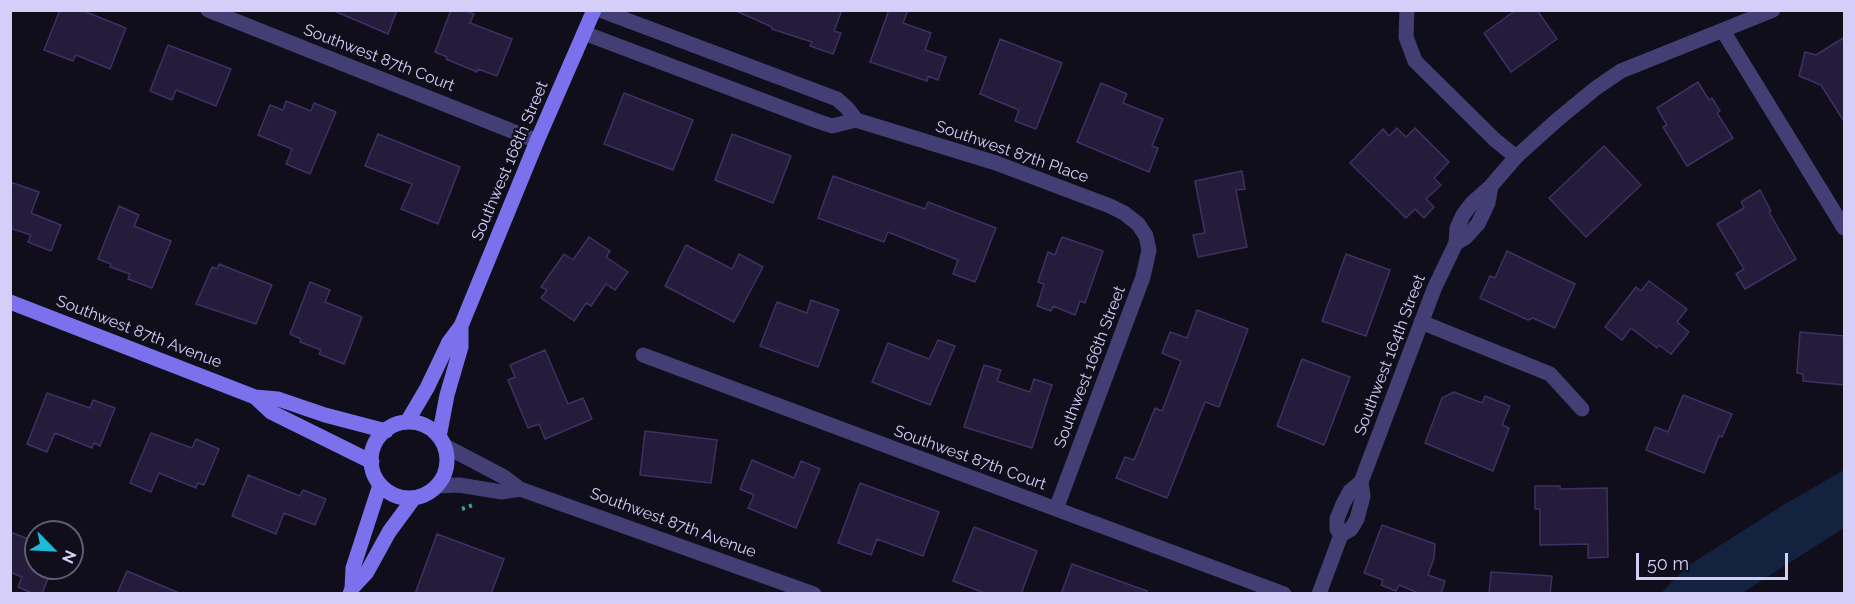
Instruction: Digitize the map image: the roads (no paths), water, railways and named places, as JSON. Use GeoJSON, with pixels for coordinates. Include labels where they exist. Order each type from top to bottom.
{"type":"FeatureCollection","features":[{"type":"Feature","properties":{"kind":"street","name":"Southwest 87th Court"},"geometry":{"type":"LineString","coordinates":[[208,10],[537,141]]}},
{"type":"Feature","properties":{"kind":"street","name":"Southwest 168th Street"},"geometry":{"type":"LineString","coordinates":[[407,422],[427,388],[449,342],[461,326],[594,10]]}},
{"type":"Feature","properties":{"kind":"street","name":"Southwest 87th Place"},"geometry":{"type":"LineString","coordinates":[[600,10],[837,99],[856,120]]}},
{"type":"Feature","properties":{"kind":"street"},"geometry":{"type":"LineString","coordinates":[[1407,10],[1405,26],[1409,49],[1415,61],[1516,158]]}},
{"type":"Feature","properties":{"kind":"street","name":"Southwest 164th Street"},"geometry":{"type":"LineString","coordinates":[[1319,594],[1341,535],[1351,530],[1357,519],[1363,496],[1361,482],[1421,322],[1456,243],[1479,224],[1488,203],[1491,186],[1516,158],[1565,114],[1621,71],[1773,10]]}},
{"type":"Feature","properties":{"kind":"street"},"geometry":{"type":"LineString","coordinates":[[1723,31],[1845,228]]}},
{"type":"Feature","properties":{"kind":"street","name":"Southwest 87th Place"},"geometry":{"type":"LineString","coordinates":[[584,33],[832,126],[856,120],[996,163],[1110,206],[1138,224],[1146,236]]}},
{"type":"Feature","properties":{"kind":"street","name":"Southwest 166th Street"},"geometry":{"type":"LineString","coordinates":[[1056,509],[1143,277],[1149,250],[1146,236]]}},
{"type":"Feature","properties":{"kind":"street","name":"Southwest 87th Avenue"},"geometry":{"type":"LineString","coordinates":[[10,302],[255,397],[278,399],[325,415],[386,431]]}},
{"type":"Feature","properties":{"kind":"street"},"geometry":{"type":"LineString","coordinates":[[1421,322],[1550,374],[1582,409]]}},
{"type":"Feature","properties":{"kind":"street","name":"Southwest 168th Street"},"geometry":{"type":"LineString","coordinates":[[442,442],[445,402],[461,346],[461,326]]}},
{"type":"Feature","properties":{"kind":"street","name":"Southwest 87th Court"},"geometry":{"type":"LineString","coordinates":[[643,355],[1284,594]]}},
{"type":"Feature","properties":{"kind":"street","name":"Southwest 87th Avenue"},"geometry":{"type":"LineString","coordinates":[[255,397],[272,412],[372,462]]}},
{"type":"Feature","properties":{"kind":"street"},"geometry":{"type":"LineString","coordinates":[[407,422],[432,430],[442,442],[447,467],[437,486],[430,492],[414,498],[401,498],[380,485],[374,474],[372,462],[373,450],[378,440],[394,426],[407,422]]}},
{"type":"Feature","properties":{"kind":"street","name":"Southwest 87th Avenue"},"geometry":{"type":"LineString","coordinates":[[442,442],[479,466],[504,477],[520,489],[814,594]]}},
{"type":"Feature","properties":{"kind":"street"},"geometry":{"type":"LineString","coordinates":[[351,591],[353,568],[380,485]]}},
{"type":"Feature","properties":{"kind":"street","name":"Southwest 87th Avenue"},"geometry":{"type":"LineString","coordinates":[[437,486],[459,485],[502,492],[520,489]]}},
{"type":"Feature","properties":{"kind":"street"},"geometry":{"type":"LineString","coordinates":[[351,591],[367,572],[388,532],[414,498]]}},
{"type":"Feature","properties":{"kind":"water"},"geometry":{"type":"Polygon","coordinates":[[[1844,470],[1844,528],[1742,593],[1661,593],[1689,565],[1785,504],[1844,470]]]}}]}
